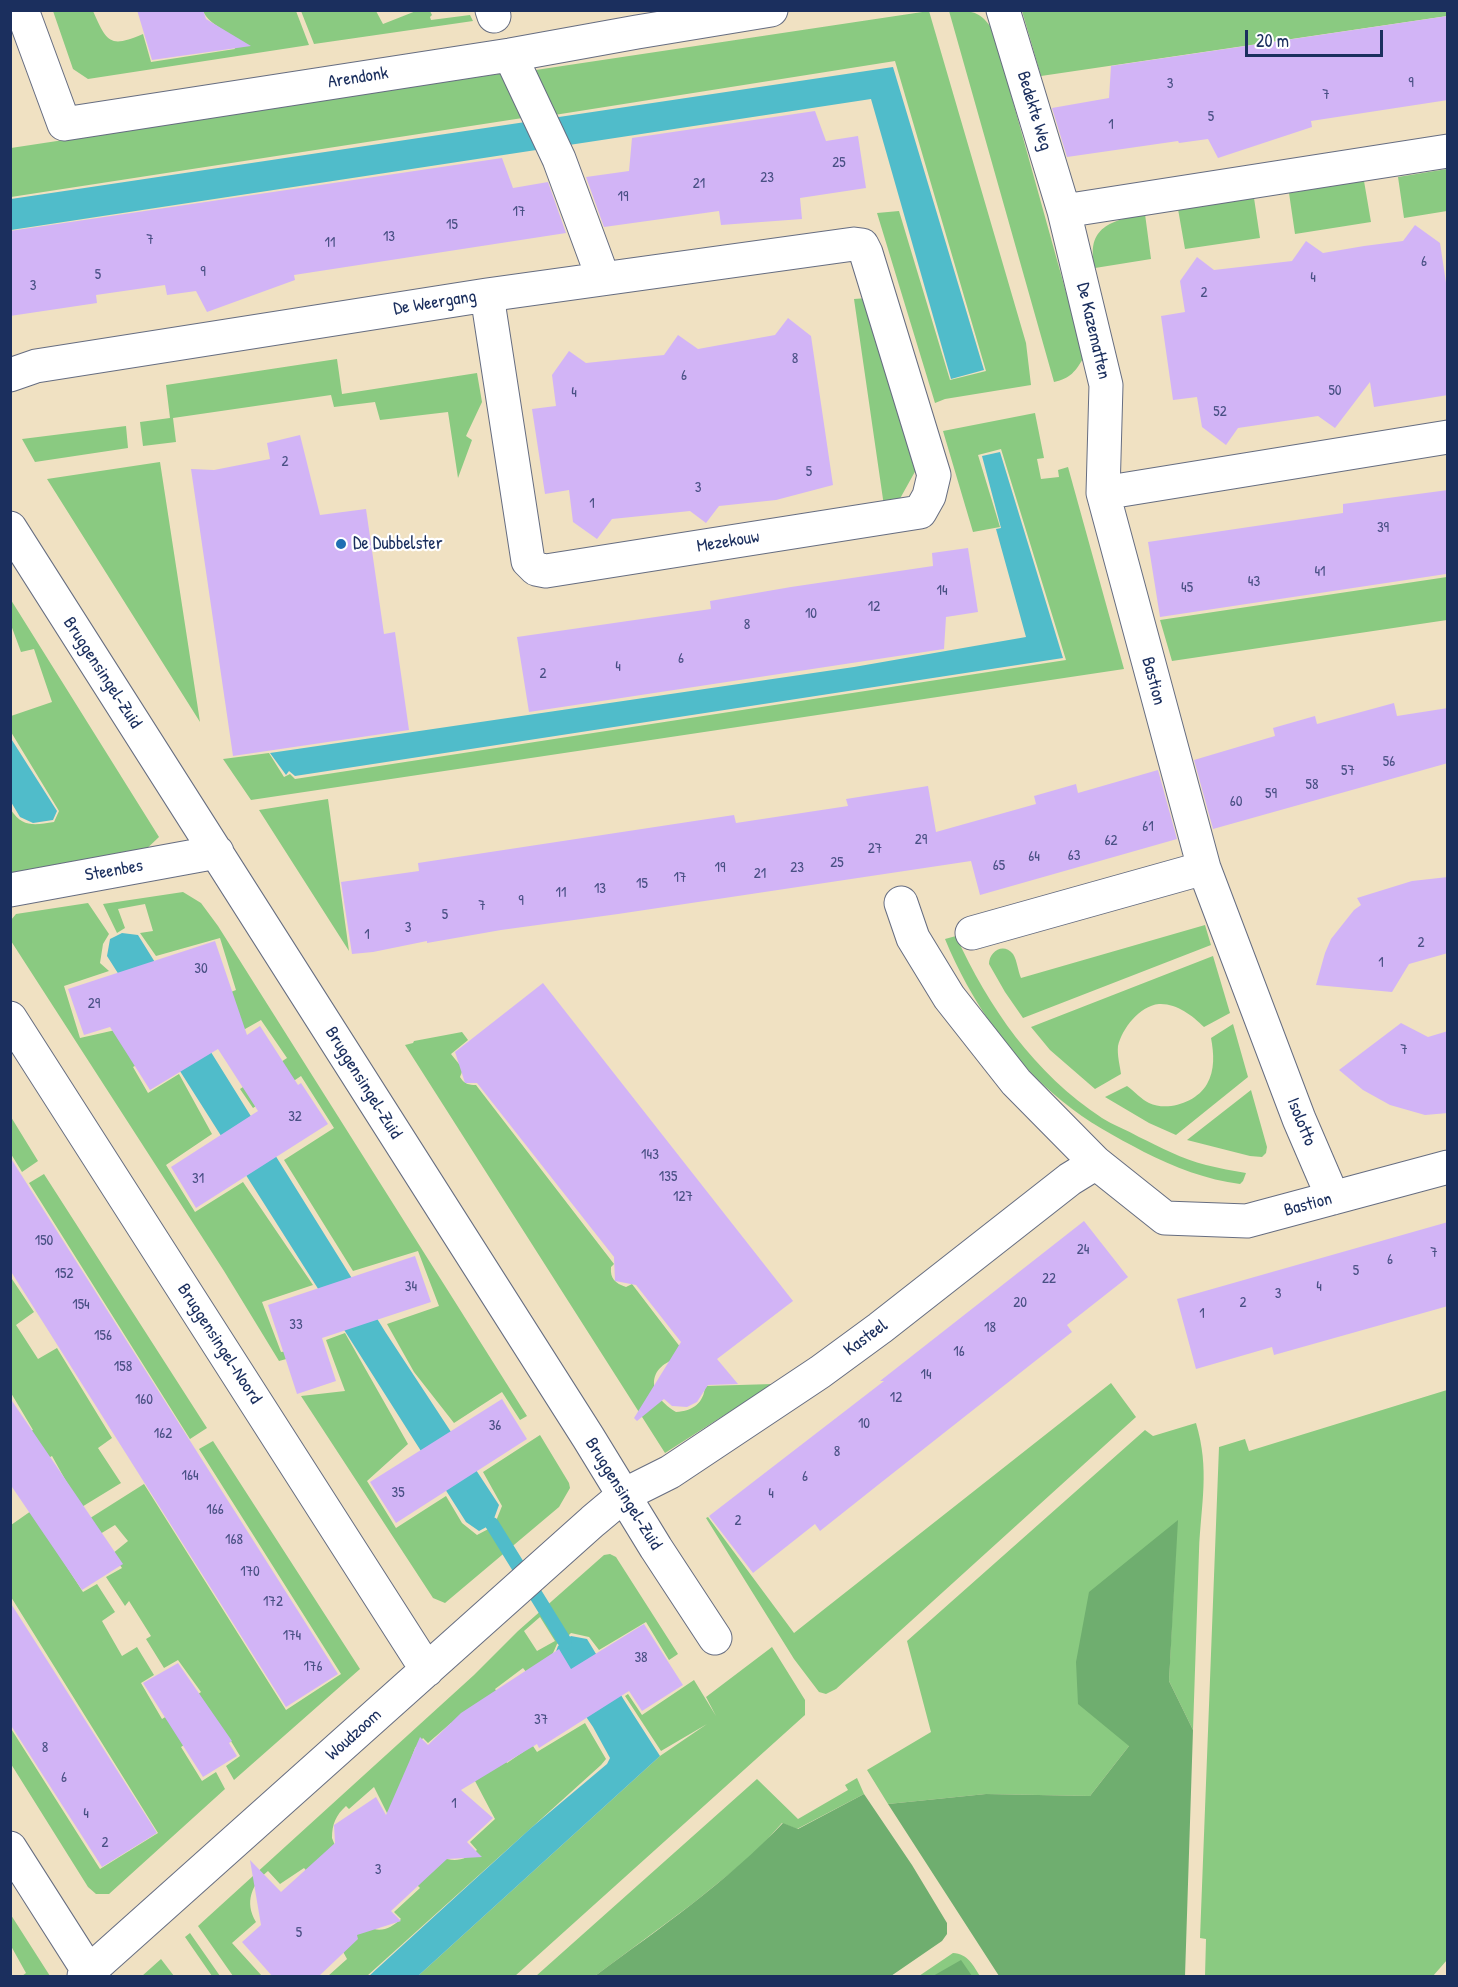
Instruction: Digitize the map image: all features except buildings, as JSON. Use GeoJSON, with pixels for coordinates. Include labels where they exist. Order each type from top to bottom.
{"type":"FeatureCollection","features":[{"type":"Feature","properties":{"kind":"street","name":"Arendonk"},"geometry":{"type":"LineString","coordinates":[[22,10],[64,124],[510,55],[771,10]]}},
{"type":"Feature","properties":{"kind":"street","name":"Bedekte Weg"},"geometry":{"type":"LineString","coordinates":[[1003,10],[1064,211]]}},
{"type":"Feature","properties":{"kind":"street"},"geometry":{"type":"LineString","coordinates":[[510,55],[559,159],[603,278]]}},
{"type":"Feature","properties":{"kind":"street"},"geometry":{"type":"LineString","coordinates":[[1064,211],[1448,152]]}},
{"type":"Feature","properties":{"kind":"street","name":"De Kazematten"},"geometry":{"type":"LineString","coordinates":[[1064,211],[1106,385],[1103,493]]}},
{"type":"Feature","properties":{"kind":"street","name":"De Weergang"},"geometry":{"type":"LineString","coordinates":[[10,375],[36,366],[487,295],[854,244],[862,246]]}},
{"type":"Feature","properties":{"kind":"street","name":"Mezekouw"},"geometry":{"type":"LineString","coordinates":[[487,295],[528,561],[536,569],[546,571],[920,512],[929,496],[934,475],[867,253],[862,246]]}},
{"type":"Feature","properties":{"kind":"street"},"geometry":{"type":"LineString","coordinates":[[1103,493],[1448,437]]}},
{"type":"Feature","properties":{"kind":"street","name":"Bastion"},"geometry":{"type":"LineString","coordinates":[[1103,493],[1204,868],[1271,1046]]}},
{"type":"Feature","properties":{"kind":"street","name":"Bruggensingel-Zuid"},"geometry":{"type":"LineString","coordinates":[[10,528],[715,1638]]}},
{"type":"Feature","properties":{"kind":"street","name":"Steenbes"},"geometry":{"type":"LineString","coordinates":[[10,890],[217,852]]}},
{"type":"Feature","properties":{"kind":"street"},"geometry":{"type":"LineString","coordinates":[[972,933],[1204,868]]}},
{"type":"Feature","properties":{"kind":"street"},"geometry":{"type":"LineString","coordinates":[[902,903],[913,938],[949,997],[1016,1082],[1096,1164]]}},
{"type":"Feature","properties":{"kind":"street","name":"Bruggensingel-Noord"},"geometry":{"type":"LineString","coordinates":[[10,1018],[427,1670]]}},
{"type":"Feature","properties":{"kind":"street","name":"Isolotto"},"geometry":{"type":"LineString","coordinates":[[1271,1046],[1333,1198]]}},
{"type":"Feature","properties":{"kind":"street","name":"Bastion"},"geometry":{"type":"LineString","coordinates":[[1096,1164],[1165,1218],[1247,1221],[1448,1167]]}},
{"type":"Feature","properties":{"kind":"street","name":"Kasteel"},"geometry":{"type":"LineString","coordinates":[[624,1495],[670,1472],[819,1372],[880,1328],[1070,1179],[1096,1164]]}},
{"type":"Feature","properties":{"kind":"street","name":"Woudzoom"},"geometry":{"type":"LineString","coordinates":[[86,1974],[624,1495]]}},
{"type":"Feature","properties":{"kind":"street"},"geometry":{"type":"LineString","coordinates":[[10,1848],[86,1974]]}},
{"type":"Feature","properties":{"kind":"green space"},"geometry":{"type":"Polygon","coordinates":[[[1447,10],[1447,16],[1041,76],[1022,11],[1447,10]]]}},
{"type":"Feature","properties":{"kind":"green space"},"geometry":{"type":"Polygon","coordinates":[[[53,11],[93,11],[102,30],[111,40],[123,41],[143,34],[151,62],[235,49],[228,35],[210,21],[203,11],[296,11],[309,45],[88,79],[73,69],[53,11]]]}},
{"type":"Feature","properties":{"kind":"green space"},"geometry":{"type":"Polygon","coordinates":[[[301,11],[376,11],[383,24],[416,11],[430,11],[431,20],[470,15],[473,21],[314,44],[301,11]]]}},
{"type":"Feature","properties":{"kind":"green space"},"geometry":{"type":"Polygon","coordinates":[[[929,11],[1026,343],[1031,385],[945,399],[935,403],[877,213],[899,211],[950,380],[986,371],[895,61],[548,116],[529,71],[929,11]]]}},
{"type":"Feature","properties":{"kind":"green space"},"geometry":{"type":"Polygon","coordinates":[[[949,11],[975,13],[984,19],[993,30],[1084,357],[1072,374],[1065,379],[1054,382],[949,11]]]}},
{"type":"Feature","properties":{"kind":"green space"},"geometry":{"type":"Polygon","coordinates":[[[511,72],[529,117],[11,197],[11,148],[511,72]]]}},
{"type":"Feature","properties":{"kind":"green space"},"geometry":{"type":"Polygon","coordinates":[[[1447,169],[1447,211],[1404,218],[1398,177],[1447,169]]]}},
{"type":"Feature","properties":{"kind":"green space"},"geometry":{"type":"Polygon","coordinates":[[[1364,181],[1371,222],[1295,234],[1289,193],[1364,181]]]}},
{"type":"Feature","properties":{"kind":"green space"},"geometry":{"type":"Polygon","coordinates":[[[1254,198],[1260,238],[1185,249],[1178,209],[1254,198]]]}},
{"type":"Feature","properties":{"kind":"green space"},"geometry":{"type":"Polygon","coordinates":[[[1145,214],[1151,259],[1095,268],[1093,254],[1098,234],[1112,223],[1145,214]]]}},
{"type":"Feature","properties":{"kind":"green space"},"geometry":{"type":"Polygon","coordinates":[[[867,298],[917,468],[897,504],[884,506],[854,299],[867,298]]]}},
{"type":"Feature","properties":{"kind":"green space"},"geometry":{"type":"Polygon","coordinates":[[[337,359],[342,394],[477,373],[482,402],[466,436],[472,440],[458,478],[448,412],[380,420],[375,402],[334,407],[331,395],[173,418],[176,442],[143,446],[140,422],[170,418],[166,385],[337,359]]]}},
{"type":"Feature","properties":{"kind":"green space"},"geometry":{"type":"Polygon","coordinates":[[[1035,413],[1044,458],[1037,459],[1041,479],[1059,477],[1058,470],[1068,467],[1124,669],[251,800],[223,759],[269,753],[284,777],[290,774],[295,779],[1066,660],[1001,449],[978,455],[1000,527],[973,532],[943,431],[1035,413]]]}},
{"type":"Feature","properties":{"kind":"green space"},"geometry":{"type":"Polygon","coordinates":[[[126,426],[128,448],[35,462],[22,439],[126,426]]]}},
{"type":"Feature","properties":{"kind":"green space"},"geometry":{"type":"Polygon","coordinates":[[[160,462],[200,722],[47,479],[160,462]]]}},
{"type":"Feature","properties":{"kind":"green space"},"geometry":{"type":"Polygon","coordinates":[[[1447,577],[1447,620],[1172,661],[1160,620],[1447,577]]]}},
{"type":"Feature","properties":{"kind":"green space"},"geometry":{"type":"Polygon","coordinates":[[[11,600],[159,837],[140,855],[11,874],[11,810],[20,820],[30,824],[54,822],[59,811],[11,732],[11,716],[52,702],[34,649],[21,652],[11,625],[11,600]]]}},
{"type":"Feature","properties":{"kind":"green space"},"geometry":{"type":"Polygon","coordinates":[[[328,799],[349,951],[259,810],[328,799]]]}},
{"type":"Feature","properties":{"kind":"green space"},"geometry":{"type":"Polygon","coordinates":[[[183,892],[201,903],[218,926],[527,1416],[520,1420],[502,1392],[454,1423],[414,1372],[387,1324],[439,1306],[418,1251],[353,1271],[284,1160],[334,1128],[301,1076],[253,1108],[240,1089],[287,1058],[261,1020],[215,1046],[189,1008],[236,990],[220,938],[156,956],[140,933],[153,931],[145,904],[118,909],[125,928],[117,933],[103,904],[183,892]]]}},
{"type":"Feature","properties":{"kind":"green space"},"geometry":{"type":"Polygon","coordinates":[[[88,903],[109,934],[103,944],[100,963],[109,971],[64,986],[80,1038],[142,1024],[161,1051],[133,1067],[148,1093],[179,1074],[212,1134],[166,1165],[195,1212],[243,1182],[313,1285],[262,1302],[281,1352],[289,1351],[290,1358],[279,1361],[224,1271],[11,941],[11,920],[16,914],[88,903]]]}},
{"type":"Feature","properties":{"kind":"green space"},"geometry":{"type":"Polygon","coordinates":[[[1205,925],[1211,945],[1023,1018],[989,964],[994,952],[1001,949],[1009,950],[1014,956],[1021,978],[1205,925]]]}},
{"type":"Feature","properties":{"kind":"green space"},"geometry":{"type":"Polygon","coordinates":[[[956,936],[969,963],[999,1013],[1016,1037],[1055,1081],[1106,1121],[1180,1156],[1206,1165],[1246,1173],[1243,1181],[1240,1184],[1191,1172],[1144,1152],[1081,1116],[1043,1085],[1009,1048],[967,984],[945,939],[956,936]]]}},
{"type":"Feature","properties":{"kind":"green space"},"geometry":{"type":"Polygon","coordinates":[[[1213,956],[1230,1013],[1204,1027],[1189,1014],[1172,1005],[1159,1004],[1145,1009],[1132,1019],[1120,1039],[1118,1057],[1121,1074],[1095,1089],[1050,1050],[1031,1027],[1213,956]]]}},
{"type":"Feature","properties":{"kind":"green space"},"geometry":{"type":"Polygon","coordinates":[[[1233,1024],[1248,1077],[1176,1135],[1149,1123],[1105,1097],[1127,1086],[1146,1102],[1157,1106],[1173,1106],[1189,1100],[1202,1090],[1210,1079],[1213,1062],[1211,1038],[1233,1024]]]}},
{"type":"Feature","properties":{"kind":"green space"},"geometry":{"type":"Polygon","coordinates":[[[462,1032],[468,1040],[451,1054],[463,1069],[460,1077],[467,1084],[476,1085],[614,1264],[611,1267],[611,1275],[614,1280],[626,1287],[632,1284],[687,1356],[664,1364],[654,1378],[658,1395],[665,1404],[676,1412],[692,1408],[700,1401],[705,1386],[773,1384],[665,1453],[405,1045],[414,1041],[462,1032]]]}},
{"type":"Feature","properties":{"kind":"green space"},"geometry":{"type":"Polygon","coordinates":[[[1251,1090],[1267,1147],[1262,1157],[1187,1140],[1251,1090]]]}},
{"type":"Feature","properties":{"kind":"green space"},"geometry":{"type":"Polygon","coordinates":[[[11,1117],[38,1161],[22,1172],[11,1154],[11,1117]]]}},
{"type":"Feature","properties":{"kind":"green space"},"geometry":{"type":"Polygon","coordinates":[[[44,1174],[207,1428],[190,1439],[29,1183],[44,1174]]]}},
{"type":"Feature","properties":{"kind":"green space"},"geometry":{"type":"Polygon","coordinates":[[[10,1276],[34,1312],[16,1325],[38,1359],[57,1348],[112,1438],[98,1448],[121,1483],[67,1516],[71,1490],[52,1456],[35,1465],[17,1437],[33,1430],[11,1393],[10,1276]]]}},
{"type":"Feature","properties":{"kind":"green space"},"geometry":{"type":"Polygon","coordinates":[[[345,1333],[408,1444],[367,1481],[396,1528],[446,1496],[462,1523],[477,1535],[494,1526],[502,1506],[483,1472],[540,1435],[569,1483],[570,1488],[559,1507],[445,1603],[433,1598],[301,1396],[345,1391],[326,1340],[345,1333]]]}},
{"type":"Feature","properties":{"kind":"green space"},"geometry":{"type":"Polygon","coordinates":[[[1111,1383],[1136,1417],[836,1689],[826,1694],[819,1692],[794,1659],[706,1518],[708,1517],[794,1633],[1111,1383]]]}},
{"type":"Feature","properties":{"kind":"green space"},"geometry":{"type":"Polygon","coordinates":[[[1447,1390],[1447,1960],[1433,1976],[1205,1976],[1206,1939],[1200,1938],[1219,1447],[1245,1439],[1249,1451],[1447,1390]]]}},
{"type":"Feature","properties":{"kind":"green space"},"geometry":{"type":"Polygon","coordinates":[[[1196,1423],[1203,1456],[1204,1487],[1199,1551],[1193,1730],[1169,1681],[1177,1521],[1129,1746],[1090,1796],[986,1794],[888,1804],[867,1770],[931,1732],[907,1641],[1145,1430],[1153,1436],[1196,1423]]]}},
{"type":"Feature","properties":{"kind":"green space"},"geometry":{"type":"Polygon","coordinates":[[[213,1441],[360,1669],[234,1780],[226,1766],[240,1756],[229,1738],[186,1703],[201,1692],[178,1660],[164,1668],[146,1639],[151,1636],[129,1601],[125,1606],[106,1577],[122,1568],[112,1554],[128,1541],[115,1525],[85,1543],[76,1527],[144,1484],[286,1710],[341,1674],[199,1449],[213,1441]]]}},
{"type":"Feature","properties":{"kind":"green space"},"geometry":{"type":"Polygon","coordinates":[[[31,1511],[83,1592],[97,1584],[115,1612],[102,1621],[122,1656],[137,1647],[154,1675],[141,1683],[162,1719],[177,1710],[194,1738],[181,1747],[202,1781],[216,1772],[225,1789],[109,1894],[96,1894],[88,1887],[11,1764],[10,1727],[100,1869],[158,1833],[11,1597],[11,1525],[31,1511]]]}},
{"type":"Feature","properties":{"kind":"green space"},"geometry":{"type":"Polygon","coordinates":[[[1178,1520],[1169,1681],[1193,1730],[1185,1976],[999,1976],[888,1804],[986,1794],[1090,1796],[1129,1746],[1078,1704],[1076,1662],[1089,1592],[1178,1520]]]}},
{"type":"Feature","properties":{"kind":"green space"},"geometry":{"type":"Polygon","coordinates":[[[610,1554],[616,1557],[678,1654],[669,1660],[646,1622],[599,1650],[589,1637],[571,1633],[557,1644],[538,1687],[523,1668],[495,1689],[537,1752],[585,1723],[606,1759],[601,1765],[367,1976],[328,1976],[347,1959],[321,1911],[327,1894],[304,1868],[280,1884],[268,1871],[254,1888],[250,1901],[252,1915],[256,1922],[232,1943],[262,1976],[233,1976],[198,1926],[474,1675],[518,1631],[604,1555],[610,1554]],[[540,1617],[524,1631],[537,1651],[555,1641],[540,1617]],[[451,1723],[428,1743],[423,1738],[415,1748],[410,1762],[447,1859],[463,1859],[477,1850],[470,1842],[495,1819],[475,1781],[472,1764],[451,1723]],[[481,1723],[507,1763],[523,1752],[481,1723]],[[374,1787],[349,1809],[346,1806],[337,1816],[332,1838],[367,1926],[376,1930],[385,1929],[401,1919],[394,1912],[420,1888],[416,1884],[396,1831],[374,1787]]]}},
{"type":"Feature","properties":{"kind":"green space"},"geometry":{"type":"Polygon","coordinates":[[[772,1647],[805,1700],[805,1715],[515,1976],[418,1976],[660,1756],[707,1724],[661,1751],[625,1696],[628,1694],[642,1715],[694,1680],[716,1716],[706,1697],[772,1647]]]}},
{"type":"Feature","properties":{"kind":"green space"},"geometry":{"type":"Polygon","coordinates":[[[857,1778],[864,1794],[797,1829],[782,1823],[754,1854],[692,1904],[595,1976],[536,1976],[757,1779],[798,1819],[848,1790],[845,1785],[857,1778]]]}},
{"type":"Feature","properties":{"kind":"green space"},"geometry":{"type":"Polygon","coordinates":[[[864,1794],[912,1865],[947,1923],[947,1934],[942,1941],[891,1976],[595,1976],[716,1885],[762,1845],[783,1823],[798,1829],[864,1794]]]}},
{"type":"Feature","properties":{"kind":"green space"},"geometry":{"type":"Polygon","coordinates":[[[10,1915],[50,1976],[22,1976],[26,1973],[11,1946],[10,1915]]]}},
{"type":"Feature","properties":{"kind":"green space"},"geometry":{"type":"Polygon","coordinates":[[[190,1933],[220,1976],[212,1976],[185,1937],[190,1933]]]}},
{"type":"Feature","properties":{"kind":"green space"},"geometry":{"type":"Polygon","coordinates":[[[953,1953],[963,1955],[980,1976],[919,1976],[953,1953]]]}},
{"type":"Feature","properties":{"kind":"green space"},"geometry":{"type":"Polygon","coordinates":[[[161,1959],[174,1976],[142,1976],[161,1959]]]}},
{"type":"Feature","properties":{"kind":"green space"},"geometry":{"type":"Polygon","coordinates":[[[961,1960],[972,1976],[933,1976],[961,1960]]]}},
{"type":"Feature","properties":{"kind":"water"},"geometry":{"type":"Polygon","coordinates":[[[893,67],[984,370],[951,379],[871,99],[11,230],[11,199],[893,67]]]}},
{"type":"Feature","properties":{"kind":"water"},"geometry":{"type":"Polygon","coordinates":[[[1000,452],[1063,658],[295,776],[289,771],[286,775],[270,753],[854,667],[1026,637],[996,529],[1001,528],[982,456],[1000,452]]]}},
{"type":"Feature","properties":{"kind":"water"},"geometry":{"type":"Polygon","coordinates":[[[10,737],[57,811],[53,820],[33,823],[20,817],[11,802],[10,737]]]}},
{"type":"Feature","properties":{"kind":"water"},"geometry":{"type":"Polygon","coordinates":[[[122,933],[138,935],[386,1333],[499,1505],[492,1524],[479,1531],[466,1522],[107,956],[110,939],[122,933]]]}},
{"type":"Feature","properties":{"kind":"water"},"geometry":{"type":"Polygon","coordinates":[[[571,1636],[587,1639],[660,1756],[418,1976],[369,1976],[531,1828],[607,1764],[610,1758],[593,1727],[551,1665],[558,1646],[571,1636]]]}},
{"type":"Feature","properties":{"kind":"waterway"},"geometry":{"type":"LineString","coordinates":[[492,1524],[565,1642]]}},
{"type":"Feature","properties":{"kind":"place","name":"De Dubbelster"},"geometry":{"type":"Point","coordinates":[341,544]}}]}
